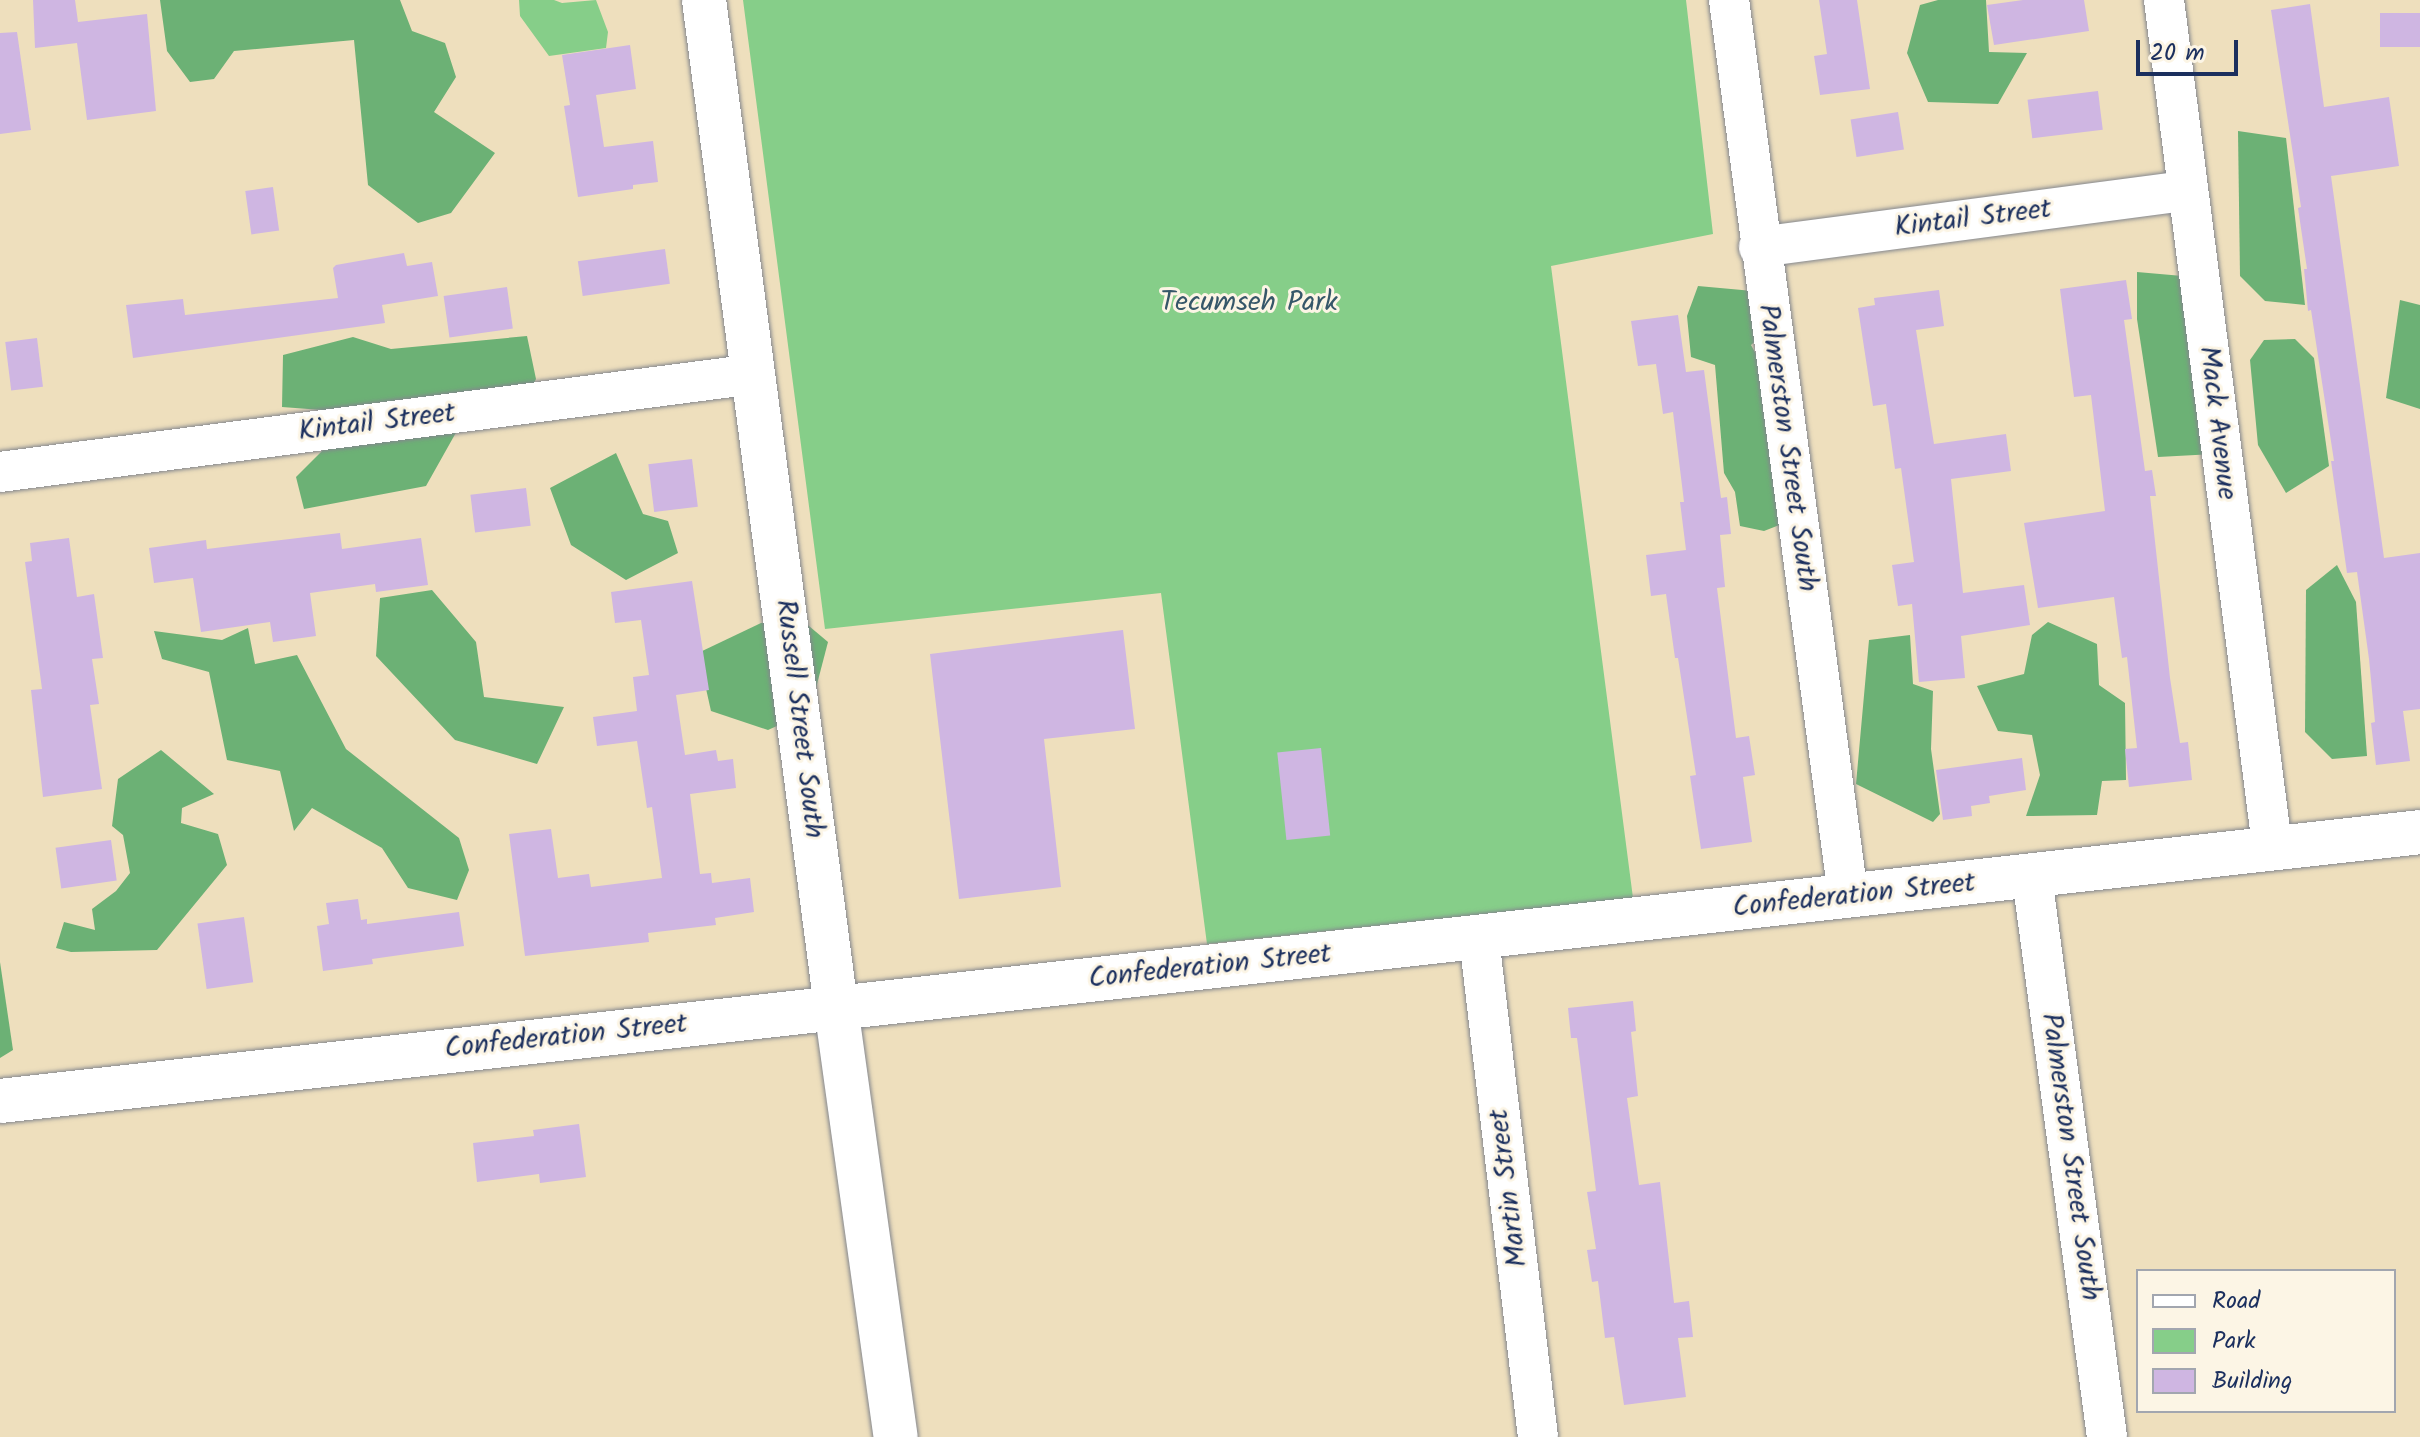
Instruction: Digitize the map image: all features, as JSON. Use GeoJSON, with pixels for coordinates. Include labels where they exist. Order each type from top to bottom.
{"type":"FeatureCollection","features":[{"type":"Feature","properties":{"kind":"main road","name":"Russell Street South"},"geometry":{"type":"LineString","coordinates":[[704,0],[836,1007],[896,1437]]}},
{"type":"Feature","properties":{"kind":"main road","name":"Confederation Street"},"geometry":{"type":"LineString","coordinates":[[0,1101],[2032,877],[2272,846],[2420,832]]}},
{"type":"Feature","properties":{"kind":"street","name":"Palmerston Street South"},"geometry":{"type":"LineString","coordinates":[[1729,0],[1759,247],[1848,895]]}},
{"type":"Feature","properties":{"kind":"street","name":"Mack Avenue"},"geometry":{"type":"LineString","coordinates":[[2164,0],[2272,846]]}},
{"type":"Feature","properties":{"kind":"street","name":"Kintail Street"},"geometry":{"type":"LineString","coordinates":[[1759,247],[2187,191]]}},
{"type":"Feature","properties":{"kind":"street","name":"Kintail Street"},"geometry":{"type":"LineString","coordinates":[[0,472],[755,374]]}},
{"type":"Feature","properties":{"kind":"street","name":"Palmerston Street South"},"geometry":{"type":"LineString","coordinates":[[2032,877],[2107,1437]]}},
{"type":"Feature","properties":{"kind":"street","name":"Martin Street"},"geometry":{"type":"LineString","coordinates":[[1479,938],[1538,1437]]}},
{"type":"Feature","properties":{"kind":"green space"},"geometry":{"type":"Polygon","coordinates":[[[160,0],[400,0],[412,31],[445,43],[456,77],[434,112],[495,153],[451,213],[418,223],[368,185],[354,40],[234,51],[214,79],[190,82],[167,51],[160,0]]]}},
{"type":"Feature","properties":{"kind":"green space"},"geometry":{"type":"Polygon","coordinates":[[[519,0],[554,0],[562,3],[596,0],[608,32],[606,48],[549,56],[520,16],[519,0]]]}},
{"type":"Feature","properties":{"kind":"green space","name":"Tecumseh Park"},"geometry":{"type":"Polygon","coordinates":[[[743,0],[1686,0],[1713,234],[1551,266],[1633,898],[1207,944],[1161,593],[825,629],[743,0]]]}},
{"type":"Feature","properties":{"kind":"green space"},"geometry":{"type":"Polygon","coordinates":[[[1938,0],[1986,0],[1989,52],[2027,53],[1998,104],[1928,102],[1907,53],[1920,5],[1938,0]]]}},
{"type":"Feature","properties":{"kind":"green space"},"geometry":{"type":"Polygon","coordinates":[[[2238,131],[2286,138],[2305,305],[2265,301],[2240,276],[2238,131]]]}},
{"type":"Feature","properties":{"kind":"green space"},"geometry":{"type":"Polygon","coordinates":[[[2137,272],[2194,277],[2214,454],[2158,457],[2137,319],[2137,272]]]}},
{"type":"Feature","properties":{"kind":"green space"},"geometry":{"type":"Polygon","coordinates":[[[1698,286],[1775,293],[1776,323],[1751,345],[1757,356],[1790,521],[1764,531],[1740,526],[1735,492],[1724,473],[1715,365],[1691,357],[1687,316],[1698,286]]]}},
{"type":"Feature","properties":{"kind":"green space"},"geometry":{"type":"Polygon","coordinates":[[[2400,300],[2420,305],[2420,409],[2386,398],[2400,300]]]}},
{"type":"Feature","properties":{"kind":"green space"},"geometry":{"type":"Polygon","coordinates":[[[527,336],[536,379],[520,414],[479,396],[441,394],[458,429],[426,486],[304,509],[296,477],[339,434],[335,411],[282,407],[283,355],[353,337],[391,349],[527,336]]]}},
{"type":"Feature","properties":{"kind":"green space"},"geometry":{"type":"Polygon","coordinates":[[[2295,339],[2314,358],[2329,466],[2286,493],[2258,445],[2250,360],[2264,340],[2295,339]]]}},
{"type":"Feature","properties":{"kind":"green space"},"geometry":{"type":"Polygon","coordinates":[[[616,453],[643,514],[668,521],[678,553],[626,580],[571,545],[550,488],[616,453]]]}},
{"type":"Feature","properties":{"kind":"green space"},"geometry":{"type":"Polygon","coordinates":[[[2337,565],[2356,602],[2367,756],[2332,759],[2305,732],[2306,590],[2337,565]]]}},
{"type":"Feature","properties":{"kind":"green space"},"geometry":{"type":"Polygon","coordinates":[[[432,590],[476,642],[484,697],[564,707],[537,764],[455,740],[376,656],[380,598],[432,590]]]}},
{"type":"Feature","properties":{"kind":"green space"},"geometry":{"type":"Polygon","coordinates":[[[803,621],[828,642],[810,711],[768,730],[711,711],[698,653],[761,623],[803,621]]]}},
{"type":"Feature","properties":{"kind":"green space"},"geometry":{"type":"Polygon","coordinates":[[[2048,622],[2097,644],[2099,685],[2125,703],[2126,780],[2102,781],[2097,815],[2026,816],[2040,775],[2032,735],[1998,731],[1977,686],[2024,674],[2032,635],[2048,622]]]}},
{"type":"Feature","properties":{"kind":"green space"},"geometry":{"type":"Polygon","coordinates":[[[248,628],[255,664],[297,655],[346,749],[459,838],[469,870],[457,900],[408,888],[382,848],[312,808],[294,831],[280,771],[227,760],[209,672],[162,659],[154,631],[222,640],[248,628]]]}},
{"type":"Feature","properties":{"kind":"green space"},"geometry":{"type":"Polygon","coordinates":[[[1910,635],[1913,684],[1933,691],[1931,749],[1940,814],[1933,822],[1856,784],[1869,640],[1910,635]]]}},
{"type":"Feature","properties":{"kind":"green space"},"geometry":{"type":"Polygon","coordinates":[[[161,750],[214,794],[182,808],[181,823],[218,834],[227,865],[157,950],[71,952],[56,948],[64,922],[95,930],[92,909],[116,891],[130,873],[123,835],[112,826],[118,779],[161,750]]]}},
{"type":"Feature","properties":{"kind":"green space"},"geometry":{"type":"Polygon","coordinates":[[[0,962],[13,1050],[0,1058],[0,962]]]}},
{"type":"Feature","properties":{"kind":"building"},"geometry":{"type":"Polygon","coordinates":[[[33,0],[75,0],[78,22],[147,14],[156,111],[87,120],[77,43],[35,48],[33,0]]]}},
{"type":"Feature","properties":{"kind":"building"},"geometry":{"type":"Polygon","coordinates":[[[1819,0],[1857,0],[1870,89],[1820,95],[1814,56],[1827,54],[1819,0]]]}},
{"type":"Feature","properties":{"kind":"building"},"geometry":{"type":"Polygon","coordinates":[[[2023,0],[2084,0],[2089,31],[1994,45],[1987,5],[2023,0]]]}},
{"type":"Feature","properties":{"kind":"building"},"geometry":{"type":"Polygon","coordinates":[[[2310,4],[2324,107],[2389,97],[2399,166],[2331,176],[2384,558],[2420,553],[2420,709],[2403,711],[2410,761],[2376,765],[2369,659],[2357,572],[2347,573],[2331,461],[2334,461],[2311,310],[2308,311],[2304,269],[2307,269],[2298,208],[2301,207],[2271,10],[2310,4]]]}},
{"type":"Feature","properties":{"kind":"building"},"geometry":{"type":"Polygon","coordinates":[[[2380,13],[2420,13],[2420,47],[2380,47],[2380,13]]]}},
{"type":"Feature","properties":{"kind":"building"},"geometry":{"type":"Polygon","coordinates":[[[17,32],[31,130],[0,134],[0,33],[17,32]]]}},
{"type":"Feature","properties":{"kind":"building"},"geometry":{"type":"Polygon","coordinates":[[[630,45],[636,89],[596,95],[604,147],[653,141],[658,182],[578,197],[564,106],[570,105],[562,55],[630,45]]]}},
{"type":"Feature","properties":{"kind":"building"},"geometry":{"type":"Polygon","coordinates":[[[2098,91],[2103,130],[2032,138],[2028,100],[2098,91]]]}},
{"type":"Feature","properties":{"kind":"building"},"geometry":{"type":"Polygon","coordinates":[[[1898,112],[1904,150],[1857,157],[1851,120],[1898,112]]]}},
{"type":"Feature","properties":{"kind":"building"},"geometry":{"type":"Polygon","coordinates":[[[273,187],[279,231],[251,234],[245,191],[273,187]]]}},
{"type":"Feature","properties":{"kind":"building"},"geometry":{"type":"Polygon","coordinates":[[[665,249],[670,284],[583,296],[578,261],[665,249]]]}},
{"type":"Feature","properties":{"kind":"building"},"geometry":{"type":"Polygon","coordinates":[[[404,253],[407,266],[432,262],[438,296],[382,305],[385,323],[133,358],[126,305],[183,299],[185,315],[338,298],[333,268],[336,265],[404,253]]]}},
{"type":"Feature","properties":{"kind":"building"},"geometry":{"type":"Polygon","coordinates":[[[2126,280],[2132,319],[2124,320],[2145,471],[2152,470],[2156,496],[2150,496],[2170,678],[2180,743],[2188,742],[2192,780],[2129,787],[2125,749],[2137,748],[2127,657],[2122,658],[2114,597],[2038,608],[2024,523],[2105,511],[2091,395],[2074,397],[2060,289],[2126,280]]]}},
{"type":"Feature","properties":{"kind":"building"},"geometry":{"type":"Polygon","coordinates":[[[507,287],[513,329],[449,337],[444,296],[507,287]]]}},
{"type":"Feature","properties":{"kind":"building"},"geometry":{"type":"Polygon","coordinates":[[[1939,290],[1944,326],[1916,330],[1934,444],[2006,434],[2011,471],[1951,479],[1963,593],[2024,585],[2030,625],[1961,636],[1965,678],[1919,682],[1912,604],[1898,606],[1892,565],[1914,562],[1901,468],[1895,469],[1886,404],[1873,406],[1858,308],[1875,305],[1874,298],[1939,290]]]}},
{"type":"Feature","properties":{"kind":"building"},"geometry":{"type":"Polygon","coordinates":[[[1678,315],[1686,372],[1704,370],[1721,498],[1727,497],[1731,534],[1720,535],[1725,587],[1717,588],[1736,738],[1749,736],[1755,775],[1743,777],[1752,842],[1701,849],[1690,776],[1696,775],[1678,658],[1675,658],[1666,594],[1651,596],[1646,555],[1686,550],[1680,502],[1684,502],[1673,412],[1663,414],[1656,364],[1638,366],[1631,321],[1678,315]]]}},
{"type":"Feature","properties":{"kind":"building"},"geometry":{"type":"Polygon","coordinates":[[[37,338],[43,387],[11,391],[5,342],[37,338]]]}},
{"type":"Feature","properties":{"kind":"building"},"geometry":{"type":"Polygon","coordinates":[[[692,459],[698,507],[654,512],[648,464],[692,459]]]}},
{"type":"Feature","properties":{"kind":"building"},"geometry":{"type":"Polygon","coordinates":[[[526,488],[531,526],[475,533],[470,495],[526,488]]]}},
{"type":"Feature","properties":{"kind":"building"},"geometry":{"type":"Polygon","coordinates":[[[340,533],[342,549],[421,538],[428,585],[376,592],[375,584],[310,593],[316,636],[273,642],[270,622],[201,632],[193,578],[154,583],[149,548],[206,540],[207,549],[340,533]]]}},
{"type":"Feature","properties":{"kind":"building"},"geometry":{"type":"Polygon","coordinates":[[[69,538],[77,597],[94,594],[103,658],[92,659],[99,704],[90,705],[102,789],[43,797],[31,690],[42,689],[25,562],[32,561],[30,543],[69,538]]]}},
{"type":"Feature","properties":{"kind":"building"},"geometry":{"type":"Polygon","coordinates":[[[692,581],[709,690],[676,695],[685,755],[716,750],[718,761],[733,759],[736,788],[690,794],[700,874],[711,873],[712,883],[750,878],[754,912],[715,918],[716,925],[648,933],[649,942],[525,956],[509,834],[551,829],[558,878],[589,874],[591,887],[662,878],[652,807],[647,808],[637,741],[597,746],[593,717],[637,711],[633,677],[649,675],[641,620],[615,623],[611,592],[692,581]]]}},
{"type":"Feature","properties":{"kind":"building"},"geometry":{"type":"Polygon","coordinates":[[[1123,630],[1135,729],[1044,739],[1061,887],[959,899],[930,654],[1123,630]]]}},
{"type":"Feature","properties":{"kind":"building"},"geometry":{"type":"Polygon","coordinates":[[[1321,748],[1330,836],[1286,840],[1277,753],[1321,748]]]}},
{"type":"Feature","properties":{"kind":"building"},"geometry":{"type":"Polygon","coordinates":[[[2022,758],[2026,790],[1989,796],[1990,803],[1971,806],[1972,816],[1943,820],[1936,770],[2022,758]]]}},
{"type":"Feature","properties":{"kind":"building"},"geometry":{"type":"Polygon","coordinates":[[[111,840],[117,881],[61,888],[56,848],[111,840]]]}},
{"type":"Feature","properties":{"kind":"building"},"geometry":{"type":"Polygon","coordinates":[[[358,899],[361,920],[367,919],[367,924],[459,912],[464,946],[372,959],[373,964],[323,971],[317,926],[329,924],[326,903],[358,899]]]}},
{"type":"Feature","properties":{"kind":"building"},"geometry":{"type":"Polygon","coordinates":[[[244,917],[253,982],[207,989],[197,924],[244,917]]]}},
{"type":"Feature","properties":{"kind":"building"},"geometry":{"type":"Polygon","coordinates":[[[1633,1001],[1636,1031],[1631,1032],[1638,1096],[1627,1098],[1639,1185],[1660,1182],[1674,1303],[1689,1301],[1693,1337],[1678,1338],[1686,1397],[1624,1405],[1614,1337],[1605,1338],[1598,1281],[1592,1282],[1587,1250],[1596,1249],[1587,1192],[1596,1191],[1577,1038],[1571,1038],[1568,1008],[1633,1001]]]}},
{"type":"Feature","properties":{"kind":"building"},"geometry":{"type":"Polygon","coordinates":[[[579,1124],[586,1177],[540,1183],[539,1174],[477,1182],[473,1143],[534,1136],[533,1130],[579,1124]]]}}]}
